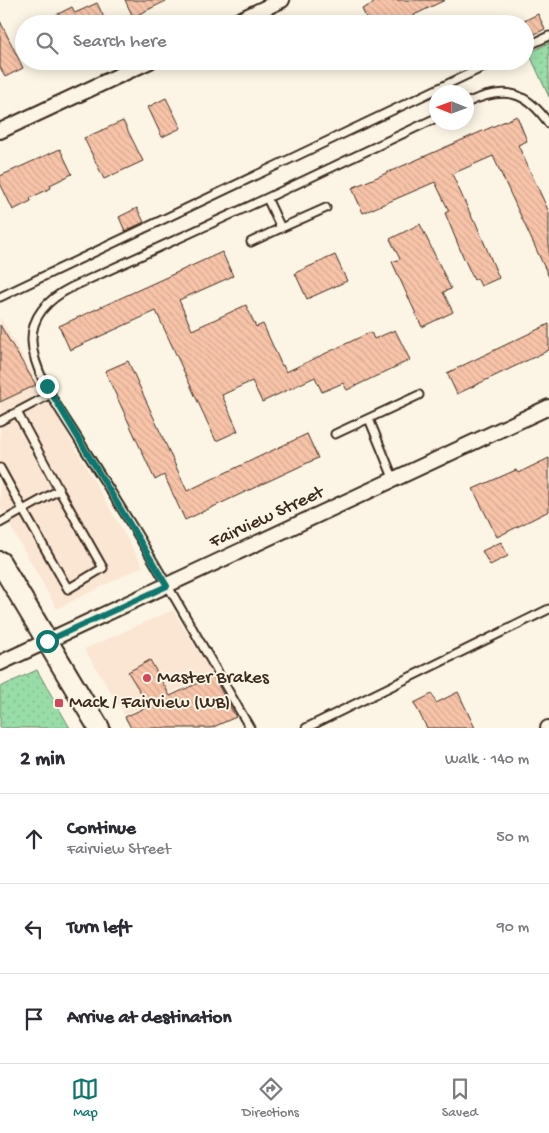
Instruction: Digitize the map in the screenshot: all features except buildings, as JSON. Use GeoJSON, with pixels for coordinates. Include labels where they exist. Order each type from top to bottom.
{"type":"FeatureCollection","features":[{"type":"Feature","properties":{"kind":"main road"},"geometry":{"type":"LineString","coordinates":[[0,562],[99,728]]}},
{"type":"Feature","properties":{"kind":"street"},"geometry":{"type":"LineString","coordinates":[[250,15],[282,0]]}},
{"type":"Feature","properties":{"kind":"street"},"geometry":{"type":"LineString","coordinates":[[0,131],[131,70]]}},
{"type":"Feature","properties":{"kind":"street","name":"Fairview Street"},"geometry":{"type":"LineString","coordinates":[[0,663],[549,406]]}},
{"type":"Feature","properties":{"kind":"lane"},"geometry":{"type":"LineString","coordinates":[[534,43],[549,36]]}},
{"type":"Feature","properties":{"kind":"lane"},"geometry":{"type":"LineString","coordinates":[[0,297],[477,70]]}},
{"type":"Feature","properties":{"kind":"lane"},"geometry":{"type":"LineString","coordinates":[[474,100],[500,92],[512,93],[527,100],[540,111],[549,124]]}},
{"type":"Feature","properties":{"kind":"lane"},"geometry":{"type":"LineString","coordinates":[[250,728],[51,394],[33,355],[32,332],[38,314],[50,300],[72,286],[429,121]]}},
{"type":"Feature","properties":{"kind":"lane"},"geometry":{"type":"LineString","coordinates":[[266,198],[281,228]]}},
{"type":"Feature","properties":{"kind":"lane"},"geometry":{"type":"LineString","coordinates":[[252,242],[326,208]]}},
{"type":"Feature","properties":{"kind":"lane"},"geometry":{"type":"LineString","coordinates":[[0,421],[51,394]]}},
{"type":"Feature","properties":{"kind":"lane"},"geometry":{"type":"LineString","coordinates":[[335,434],[419,395]]}},
{"type":"Feature","properties":{"kind":"lane"},"geometry":{"type":"LineString","coordinates":[[0,468],[68,589],[103,568],[17,412]]}},
{"type":"Feature","properties":{"kind":"lane"},"geometry":{"type":"LineString","coordinates":[[369,419],[394,480]]}},
{"type":"Feature","properties":{"kind":"lane"},"geometry":{"type":"LineString","coordinates":[[0,523],[59,490]]}},
{"type":"Feature","properties":{"kind":"lane"},"geometry":{"type":"LineString","coordinates":[[306,728],[549,609]]}},
{"type":"Feature","properties":{"kind":"shaded area"},"geometry":{"type":"Polygon","coordinates":[[[0,317],[143,566],[57,609],[0,508],[0,317]]]}},
{"type":"Feature","properties":{"kind":"shaded area"},"geometry":{"type":"Polygon","coordinates":[[[173,610],[212,673],[125,715],[84,649],[173,610]]]}},
{"type":"Feature","properties":{"kind":"green space"},"geometry":{"type":"Polygon","coordinates":[[[549,43],[549,97],[534,64],[534,50],[549,43]]]}},
{"type":"Feature","properties":{"kind":"green space"},"geometry":{"type":"Polygon","coordinates":[[[37,670],[70,728],[0,728],[0,687],[37,670]]]}},
{"type":"Feature","properties":{"kind":"place","name":"Master Brakes"},"geometry":{"type":"Point","coordinates":[147,678]}},
{"type":"Feature","properties":{"kind":"place","name":"Mack / Fairview (WB)"},"geometry":{"type":"Point","coordinates":[59,703]}},
{"type":"Feature","properties":{"kind":"route"},"geometry":{"type":"LineString","coordinates":[[47,386],[167,586],[47,641]]}}]}
